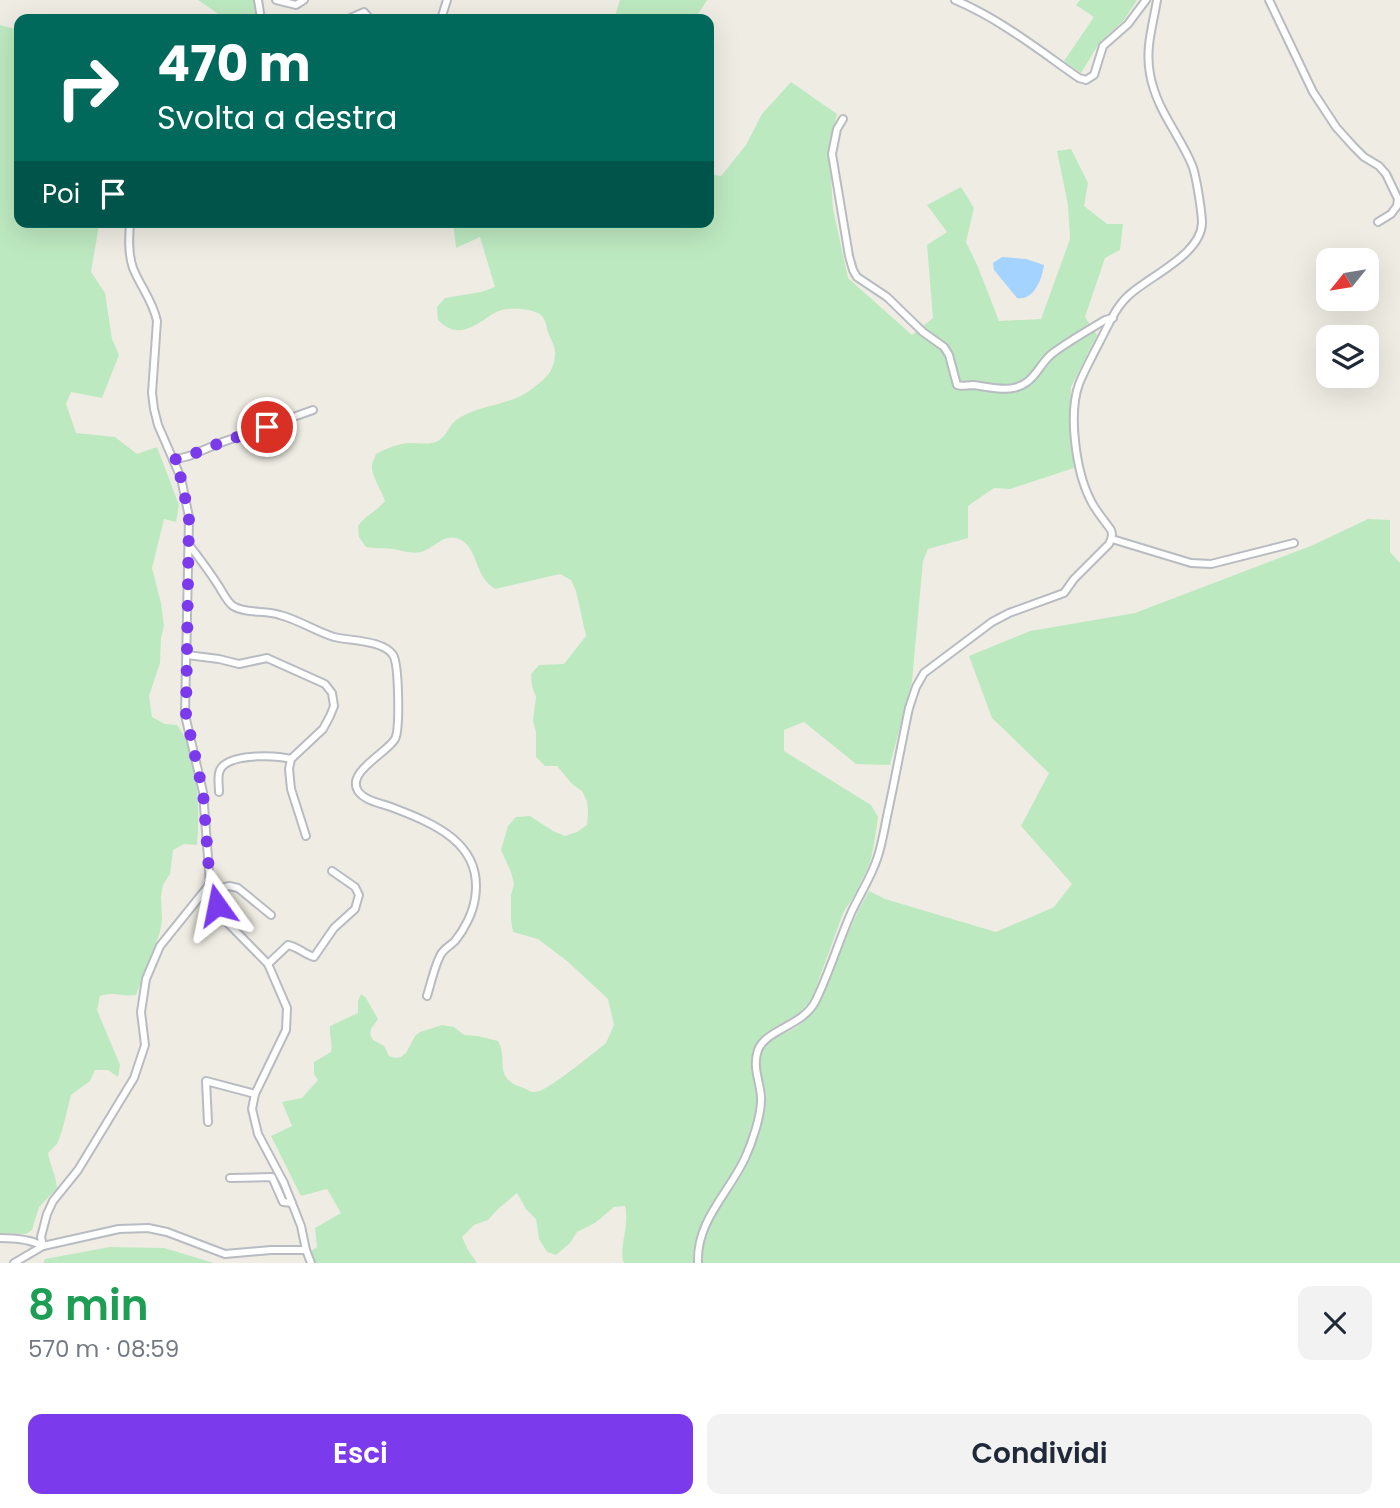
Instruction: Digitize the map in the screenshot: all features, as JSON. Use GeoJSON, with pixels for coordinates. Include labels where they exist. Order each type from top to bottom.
{"type":"FeatureCollection","features":[{"type":"Feature","properties":{"kind":"street"},"geometry":{"type":"LineString","coordinates":[[276,0],[296,5],[304,0]]}},
{"type":"Feature","properties":{"kind":"street"},"geometry":{"type":"LineString","coordinates":[[955,0],[1016,33],[1079,78],[1086,80],[1094,75],[1103,46],[1128,24],[1146,0]]}},
{"type":"Feature","properties":{"kind":"street"},"geometry":{"type":"LineString","coordinates":[[698,1263],[701,1241],[711,1213],[734,1180],[746,1157],[754,1132],[761,1097],[755,1063],[757,1051],[762,1042],[795,1023],[815,1003],[851,913],[877,859],[909,708],[924,673],[992,622],[1064,593],[1112,539],[1111,530],[1090,499],[1078,464],[1074,426],[1079,386],[1112,318],[1125,298],[1188,251],[1198,238],[1202,224],[1194,169],[1167,121],[1150,77],[1148,43],[1157,0]]}},
{"type":"Feature","properties":{"kind":"street"},"geometry":{"type":"LineString","coordinates":[[1269,0],[1312,92],[1353,146],[1379,166],[1398,199],[1391,214],[1378,222]]}},
{"type":"Feature","properties":{"kind":"street"},"geometry":{"type":"LineString","coordinates":[[843,119],[837,129],[832,154],[853,270],[857,277],[887,297],[923,332],[944,347],[957,385],[975,385],[988,389],[1021,386],[1027,383],[1052,354],[1112,318]]}},
{"type":"Feature","properties":{"kind":"street"},"geometry":{"type":"LineString","coordinates":[[130,228],[133,267],[155,311],[157,321],[152,393],[154,409],[158,425],[181,478],[189,517],[186,715],[203,792],[211,887],[220,915],[268,964],[287,1008],[286,1030],[255,1094],[252,1110],[258,1134],[284,1183],[301,1226],[311,1263]]}},
{"type":"Feature","properties":{"kind":"street"},"geometry":{"type":"LineString","coordinates":[[173,460],[313,410]]}},
{"type":"Feature","properties":{"kind":"street"},"geometry":{"type":"LineString","coordinates":[[1112,539],[1191,563],[1211,564],[1294,543]]}},
{"type":"Feature","properties":{"kind":"street"},"geometry":{"type":"LineString","coordinates":[[190,546],[232,605],[278,614],[335,637],[385,648],[393,655],[398,668],[397,737],[363,768],[355,780],[356,789],[363,796],[442,829],[466,852],[475,872],[475,898],[470,917],[454,942],[441,954],[427,996]]}},
{"type":"Feature","properties":{"kind":"street"},"geometry":{"type":"LineString","coordinates":[[187,655],[239,664],[267,659],[326,684],[332,693],[334,706],[331,716],[323,729],[291,759],[289,769],[291,789],[306,836]]}},
{"type":"Feature","properties":{"kind":"street"},"geometry":{"type":"LineString","coordinates":[[219,792],[219,773],[224,765],[259,755],[279,755],[291,759]]}},
{"type":"Feature","properties":{"kind":"street"},"geometry":{"type":"LineString","coordinates":[[268,964],[288,945],[298,947],[314,957],[334,928],[355,909],[359,895],[355,887],[332,871]]}},
{"type":"Feature","properties":{"kind":"street"},"geometry":{"type":"LineString","coordinates":[[43,1247],[41,1237],[53,1201],[78,1170],[134,1078],[145,1045],[141,1012],[146,979],[160,946],[211,887],[238,888],[271,915]]}},
{"type":"Feature","properties":{"kind":"street"},"geometry":{"type":"LineString","coordinates":[[208,1122],[206,1081],[255,1094]]}},
{"type":"Feature","properties":{"kind":"street"},"geometry":{"type":"LineString","coordinates":[[230,1178],[272,1177],[283,1202],[292,1203]]}},
{"type":"Feature","properties":{"kind":"street"},"geometry":{"type":"LineString","coordinates":[[14,1263],[43,1247],[119,1229],[148,1228],[167,1232],[225,1254],[306,1250]]}},
{"type":"Feature","properties":{"kind":"street"},"geometry":{"type":"LineString","coordinates":[[0,1238],[36,1242],[43,1247]]}},
{"type":"Feature","properties":{"kind":"green space"},"geometry":{"type":"Polygon","coordinates":[[[198,0],[253,0],[255,14],[219,14],[198,0]]]}},
{"type":"Feature","properties":{"kind":"green space"},"geometry":{"type":"Polygon","coordinates":[[[620,0],[707,0],[698,14],[616,14],[620,0]]]}},
{"type":"Feature","properties":{"kind":"green space"},"geometry":{"type":"Polygon","coordinates":[[[1080,0],[1137,0],[1124,20],[1100,42],[1081,73],[1064,61],[1094,17],[1076,5],[1080,0]]]}},
{"type":"Feature","properties":{"kind":"green space"},"geometry":{"type":"Polygon","coordinates":[[[0,25],[14,29],[14,228],[98,228],[91,272],[105,293],[112,339],[119,355],[102,398],[71,392],[66,404],[76,433],[115,437],[137,454],[157,447],[179,505],[176,522],[164,519],[152,568],[164,626],[160,663],[149,696],[152,717],[165,724],[177,725],[190,751],[194,766],[198,816],[197,845],[184,844],[173,850],[170,874],[163,885],[161,896],[160,932],[136,995],[100,996],[97,1010],[120,1065],[118,1077],[108,1070],[95,1070],[90,1081],[71,1095],[57,1144],[48,1153],[57,1188],[39,1207],[32,1230],[26,1234],[0,1233],[0,25]]]}},
{"type":"Feature","properties":{"kind":"green space"},"geometry":{"type":"Polygon","coordinates":[[[791,82],[837,114],[829,147],[833,209],[848,278],[912,335],[933,318],[927,245],[947,232],[927,205],[961,187],[974,208],[966,242],[999,321],[1041,319],[1070,239],[1068,205],[1057,151],[1071,149],[1088,183],[1084,206],[1107,224],[1123,224],[1120,250],[1105,258],[1085,317],[1097,335],[1071,387],[1070,438],[1074,468],[1010,489],[994,488],[968,506],[968,538],[928,549],[923,561],[912,681],[890,765],[856,764],[804,722],[784,730],[784,751],[871,805],[878,817],[874,843],[871,859],[842,916],[811,999],[796,1015],[764,1034],[754,1048],[751,1066],[756,1102],[751,1126],[740,1157],[697,1234],[693,1263],[624,1263],[622,1251],[625,1206],[614,1207],[595,1223],[577,1232],[570,1243],[556,1255],[547,1252],[539,1239],[536,1219],[526,1209],[517,1193],[488,1220],[474,1225],[462,1237],[477,1263],[315,1263],[310,1252],[317,1247],[315,1228],[341,1213],[327,1189],[301,1196],[271,1136],[292,1126],[282,1102],[302,1098],[318,1080],[314,1074],[314,1062],[331,1052],[330,1026],[358,1013],[361,994],[378,1019],[370,1034],[373,1040],[384,1046],[389,1056],[401,1057],[420,1032],[442,1025],[454,1027],[464,1035],[498,1041],[506,1077],[510,1082],[532,1092],[540,1091],[557,1081],[606,1043],[614,1025],[608,999],[567,961],[538,939],[513,932],[511,895],[514,884],[501,850],[508,826],[516,817],[530,816],[565,836],[587,825],[587,801],[582,791],[572,784],[557,766],[545,766],[536,757],[533,721],[536,697],[531,674],[539,665],[564,664],[586,636],[571,580],[560,574],[495,589],[483,577],[469,547],[461,540],[445,539],[426,550],[414,553],[366,547],[359,537],[358,526],[385,501],[372,470],[376,454],[402,444],[438,441],[459,418],[524,394],[545,378],[553,366],[554,348],[544,320],[541,315],[532,311],[504,310],[462,330],[450,329],[438,320],[437,307],[445,298],[495,287],[480,237],[456,248],[454,228],[714,228],[714,175],[721,176],[746,145],[762,114],[791,82]]]}},
{"type":"Feature","properties":{"kind":"green space"},"geometry":{"type":"Polygon","coordinates":[[[1368,519],[1390,520],[1390,552],[1400,563],[1400,1263],[703,1263],[707,1234],[744,1171],[761,1127],[766,1103],[760,1067],[763,1049],[774,1038],[801,1024],[817,1007],[869,891],[885,899],[996,932],[1054,907],[1072,884],[1021,826],[1049,773],[992,718],[969,656],[1030,631],[1135,613],[1313,545],[1368,519]]]}},
{"type":"Feature","properties":{"kind":"green space"},"geometry":{"type":"Polygon","coordinates":[[[110,1247],[164,1248],[214,1263],[43,1263],[45,1259],[110,1247]]]}},
{"type":"Feature","properties":{"kind":"water"},"geometry":{"type":"Polygon","coordinates":[[[1002,257],[1026,259],[1044,265],[1039,282],[1028,296],[1017,298],[994,270],[993,263],[1002,257]]]}},
{"type":"Feature","properties":{"kind":"route"},"geometry":{"type":"LineString","coordinates":[[217,905],[210,884],[203,792],[186,715],[189,517],[181,478],[173,460],[267,427]]}}]}
